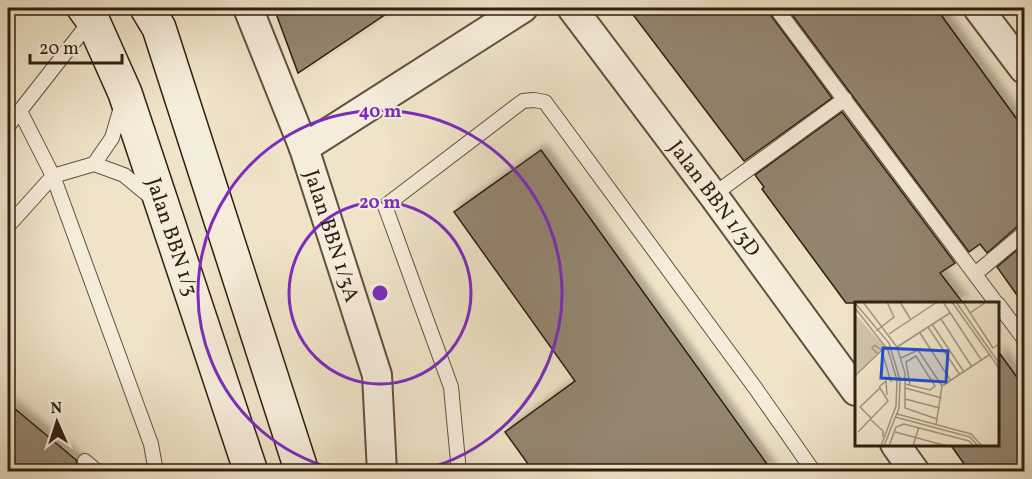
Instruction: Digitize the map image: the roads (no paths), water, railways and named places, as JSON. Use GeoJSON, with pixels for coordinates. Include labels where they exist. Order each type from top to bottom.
{"type":"FeatureCollection","features":[{"type":"Feature","properties":{"kind":"street"},"geometry":{"type":"LineString","coordinates":[[147,8],[159,28],[302,471]]}},
{"type":"Feature","properties":{"kind":"street","name":"Jalan BBN 1/3A"},"geometry":{"type":"LineString","coordinates":[[248,8],[304,148],[377,375],[381,471]]}},
{"type":"Feature","properties":{"kind":"street"},"geometry":{"type":"LineString","coordinates":[[304,148],[523,8]]}},
{"type":"Feature","properties":{"kind":"street","name":"Jalan BBN 1/3D"},"geometry":{"type":"LineString","coordinates":[[572,8],[713,195],[855,390]]}},
{"type":"Feature","properties":{"kind":"street"},"geometry":{"type":"LineString","coordinates":[[978,8],[1024,69]]}},
{"type":"Feature","properties":{"kind":"street","name":"Jalan BBN 1/3"},"geometry":{"type":"LineString","coordinates":[[88,13],[125,93],[250,471]]}},
{"type":"Feature","properties":{"kind":"street"},"geometry":{"type":"LineString","coordinates":[[896,446],[915,471]]}},
{"type":"Feature","properties":{"kind":"lane"},"geometry":{"type":"LineString","coordinates":[[776,8],[996,302]]}},
{"type":"Feature","properties":{"kind":"lane"},"geometry":{"type":"LineString","coordinates":[[8,126],[88,13]]}},
{"type":"Feature","properties":{"kind":"lane"},"geometry":{"type":"LineString","coordinates":[[93,164],[112,138],[125,93]]}},
{"type":"Feature","properties":{"kind":"lane"},"geometry":{"type":"LineString","coordinates":[[713,195],[845,99]]}},
{"type":"Feature","properties":{"kind":"lane"},"geometry":{"type":"LineString","coordinates":[[459,471],[451,387],[385,206],[523,101],[534,100],[545,102],[814,471]]}},
{"type":"Feature","properties":{"kind":"lane"},"geometry":{"type":"LineString","coordinates":[[20,111],[53,176],[151,444],[156,471]]}},
{"type":"Feature","properties":{"kind":"lane"},"geometry":{"type":"LineString","coordinates":[[8,226],[53,176],[93,164],[124,175],[162,206]]}},
{"type":"Feature","properties":{"kind":"lane"},"geometry":{"type":"LineString","coordinates":[[975,274],[1024,233]]}},
{"type":"Feature","properties":{"kind":"lane"},"geometry":{"type":"LineString","coordinates":[[999,305],[1024,339]]}},
{"type":"Feature","properties":{"kind":"lane"},"geometry":{"type":"LineString","coordinates":[[85,461],[98,471]]}}]}
